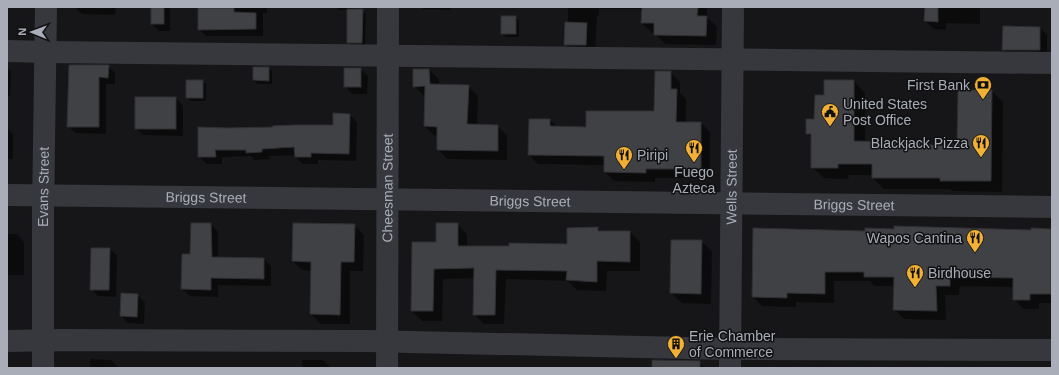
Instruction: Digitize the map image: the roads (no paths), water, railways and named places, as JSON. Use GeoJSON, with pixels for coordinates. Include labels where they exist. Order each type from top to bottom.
{"type":"FeatureCollection","features":[{"type":"Feature","properties":{"kind":"street","name":"Evans Street"},"geometry":{"type":"LineString","coordinates":[[43,368],[46,7]]}},
{"type":"Feature","properties":{"kind":"street","name":"Cheesman Street"},"geometry":{"type":"LineString","coordinates":[[386,368],[388,7]]}},
{"type":"Feature","properties":{"kind":"street","name":"Wells Street"},"geometry":{"type":"LineString","coordinates":[[730,358],[733,7]]}},
{"type":"Feature","properties":{"kind":"street"},"geometry":{"type":"LineString","coordinates":[[7,51],[1052,63]]}},
{"type":"Feature","properties":{"kind":"street","name":"Briggs Street"},"geometry":{"type":"LineString","coordinates":[[7,195],[1052,207]]}},
{"type":"Feature","properties":{"kind":"street"},"geometry":{"type":"LineString","coordinates":[[7,342],[92,340],[387,342],[730,358],[1052,350]]}},
{"type":"Feature","properties":{"kind":"place","name":"First Bank"},"geometry":{"type":"Point","coordinates":[983,100]}},
{"type":"Feature","properties":{"kind":"place","name":"United States Post Office"},"geometry":{"type":"Point","coordinates":[830,127]}},
{"type":"Feature","properties":{"kind":"place","name":"Blackjack Pizza"},"geometry":{"type":"Point","coordinates":[981,158]}},
{"type":"Feature","properties":{"kind":"place","name":"Fuego Azteca"},"geometry":{"type":"Point","coordinates":[694,163]}},
{"type":"Feature","properties":{"kind":"place","name":"Piripi"},"geometry":{"type":"Point","coordinates":[624,170]}},
{"type":"Feature","properties":{"kind":"place","name":"Wapos Cantina"},"geometry":{"type":"Point","coordinates":[975,253]}},
{"type":"Feature","properties":{"kind":"place","name":"Birdhouse"},"geometry":{"type":"Point","coordinates":[915,288]}},
{"type":"Feature","properties":{"kind":"place","name":"Erie Chamber of Commerce"},"geometry":{"type":"Point","coordinates":[676,359]}}]}
